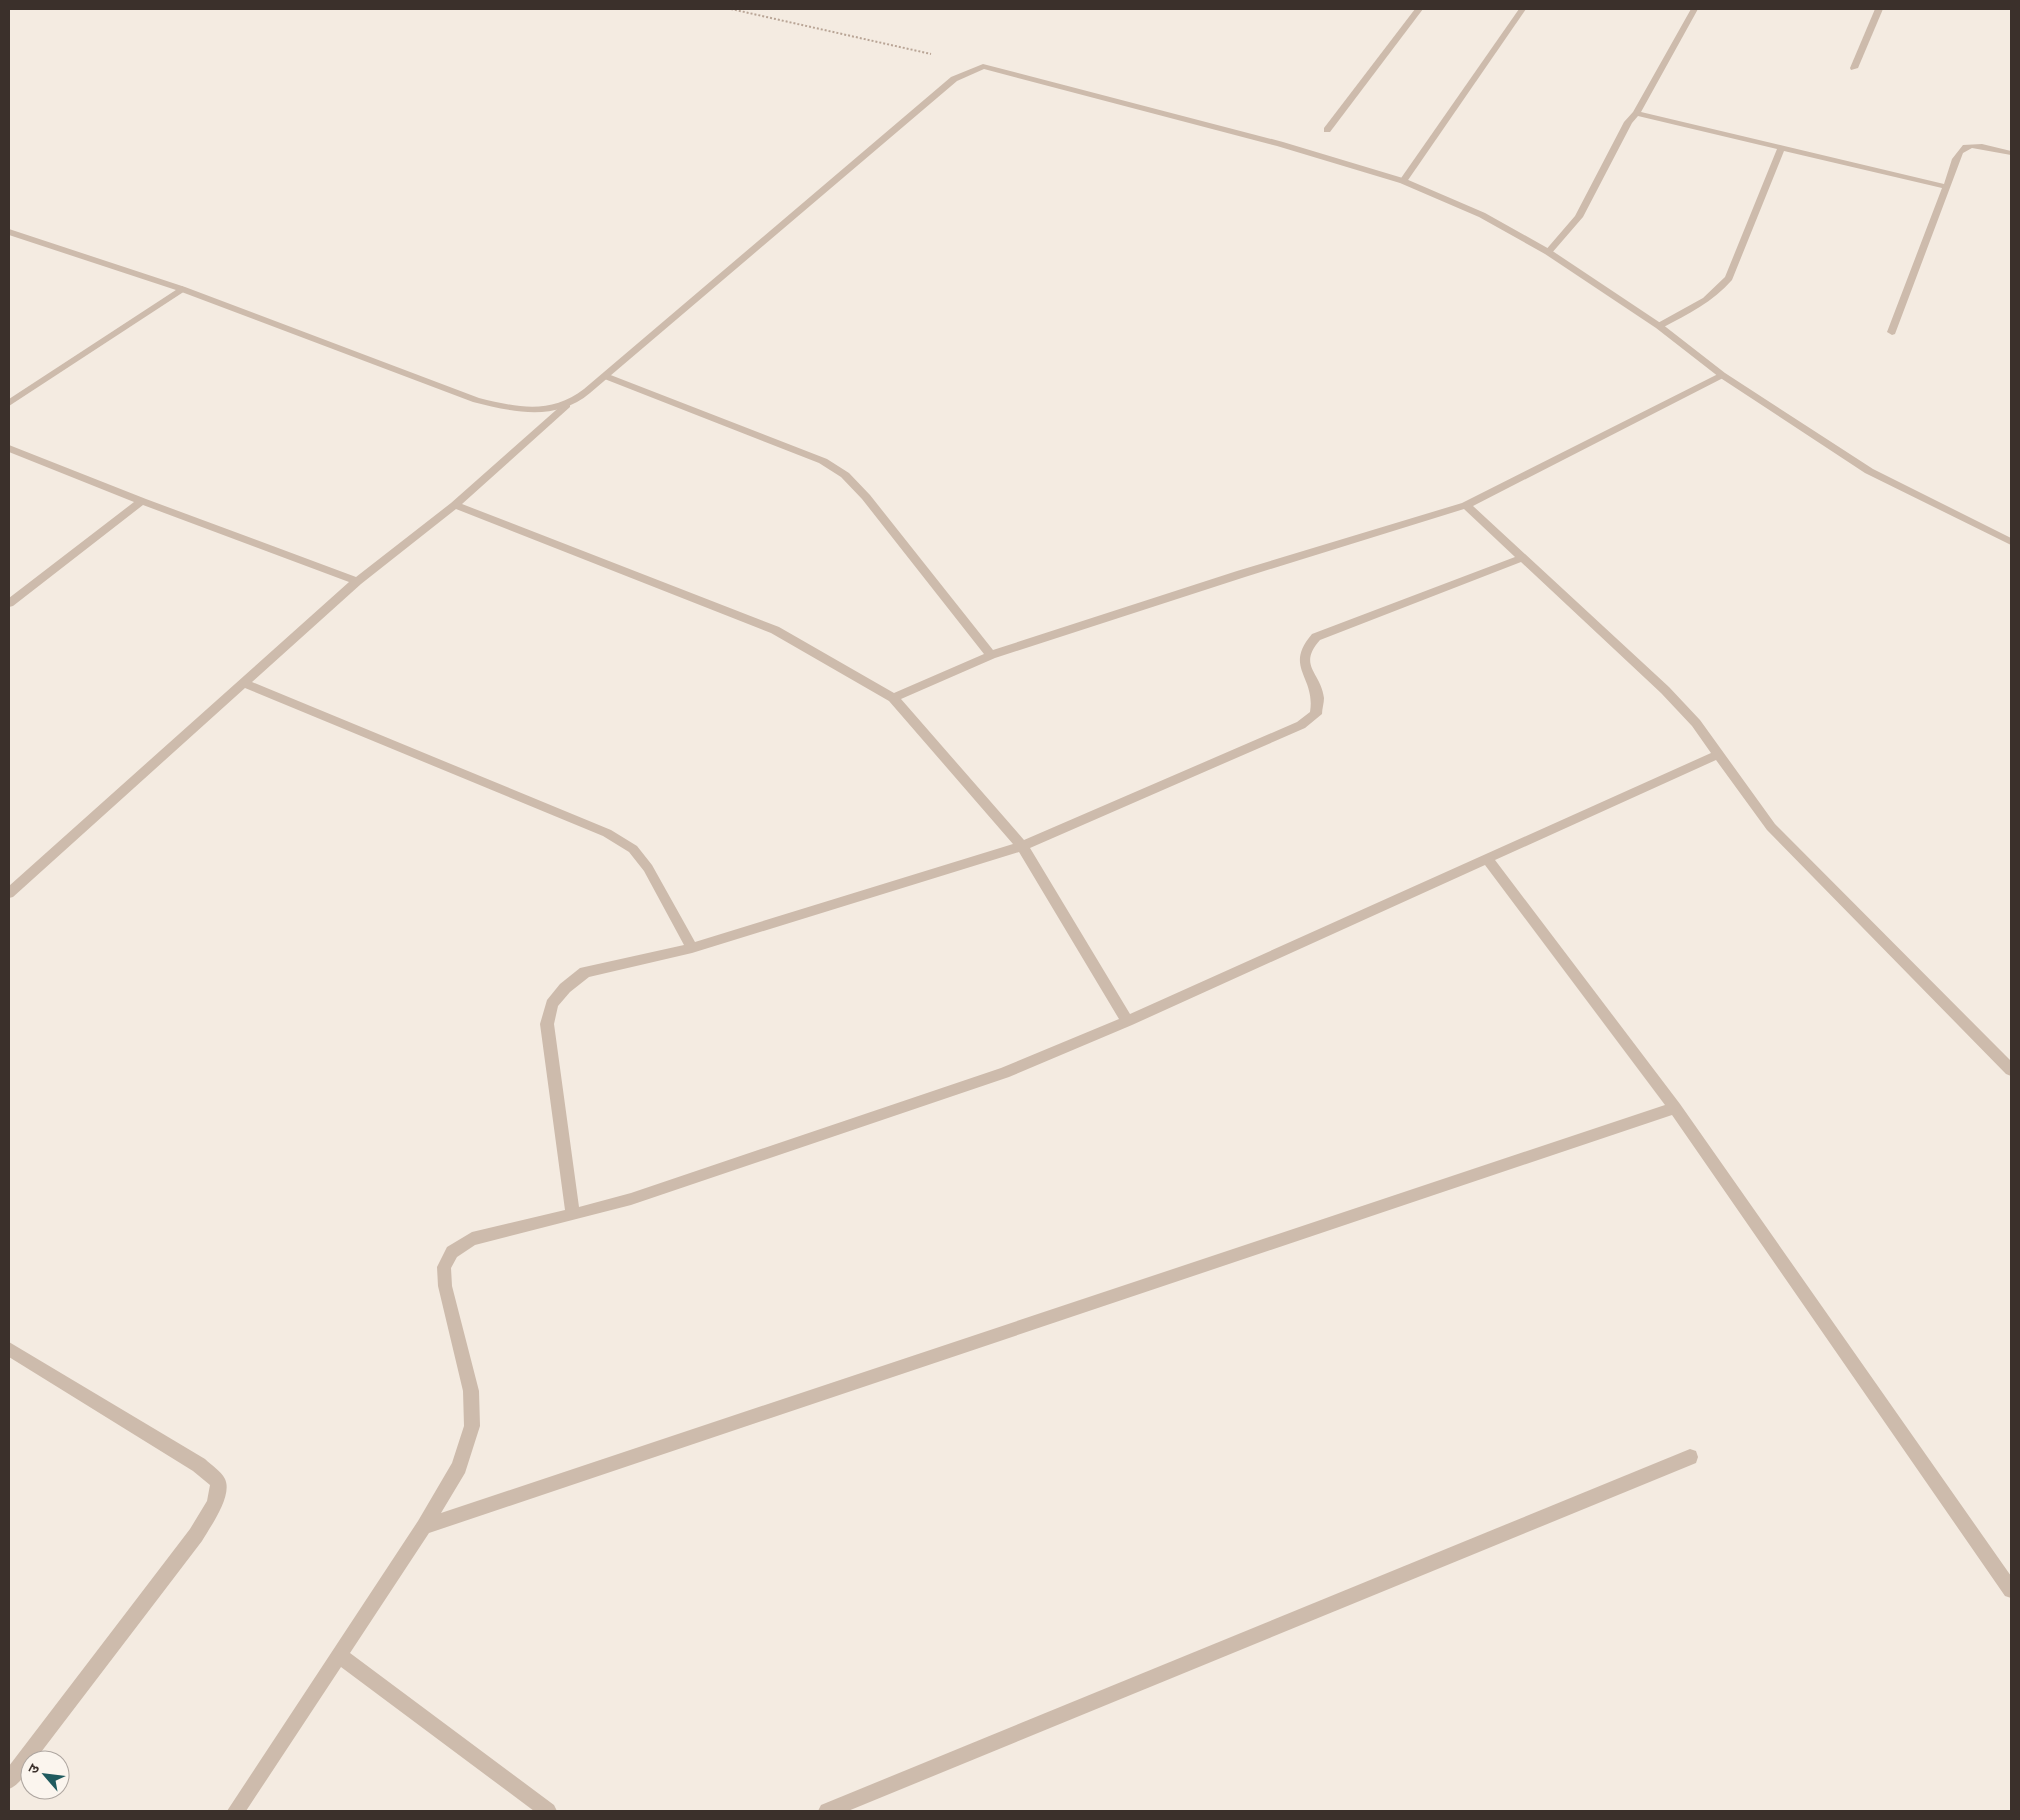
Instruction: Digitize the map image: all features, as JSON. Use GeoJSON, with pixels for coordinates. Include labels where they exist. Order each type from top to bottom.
{"type":"FeatureCollection","features":[{"type":"Feature","properties":{"kind":"street"},"geometry":{"type":"LineString","coordinates":[[1327,130],[1419,9]]}},
{"type":"Feature","properties":{"kind":"street"},"geometry":{"type":"LineString","coordinates":[[1403,181],[1501,42],[1522,9]]}},
{"type":"Feature","properties":{"kind":"street"},"geometry":{"type":"LineString","coordinates":[[1548,252],[1579,217],[1628,122],[1636,113],[1694,9]]}},
{"type":"Feature","properties":{"kind":"street"},"geometry":{"type":"LineString","coordinates":[[1854,68],[1879,9]]}},
{"type":"Feature","properties":{"kind":"street"},"geometry":{"type":"LineString","coordinates":[[9,893],[357,581],[455,505],[567,405],[605,376],[954,79],[983,66],[1271,142],[1403,181],[1482,215],[1548,252],[1659,326],[1722,375],[1869,471],[2011,542]]}},
{"type":"Feature","properties":{"kind":"street"},"geometry":{"type":"LineString","coordinates":[[1636,113],[1947,187]]}},
{"type":"Feature","properties":{"kind":"street"},"geometry":{"type":"LineString","coordinates":[[1892,332],[1947,187],[1956,155],[1961,148],[1968,146],[2011,153]]}},
{"type":"Feature","properties":{"kind":"street"},"geometry":{"type":"LineString","coordinates":[[1659,326],[1708,300],[1719,291],[1729,278],[1781,148]]}},
{"type":"Feature","properties":{"kind":"street"},"geometry":{"type":"LineString","coordinates":[[9,232],[182,289],[476,400],[502,407],[535,410],[567,405]]}},
{"type":"Feature","properties":{"kind":"street"},"geometry":{"type":"LineString","coordinates":[[9,403],[182,289]]}},
{"type":"Feature","properties":{"kind":"street"},"geometry":{"type":"LineString","coordinates":[[893,698],[991,655],[1241,574],[1466,505],[1722,375]]}},
{"type":"Feature","properties":{"kind":"street"},"geometry":{"type":"LineString","coordinates":[[605,376],[799,451],[823,461],[845,475],[866,497],[991,655]]}},
{"type":"Feature","properties":{"kind":"street"},"geometry":{"type":"LineString","coordinates":[[9,448],[142,501],[357,581]]}},
{"type":"Feature","properties":{"kind":"street"},"geometry":{"type":"LineString","coordinates":[[9,602],[142,501]]}},
{"type":"Feature","properties":{"kind":"street"},"geometry":{"type":"LineString","coordinates":[[455,505],[775,630],[893,698],[1022,846],[1127,1021]]}},
{"type":"Feature","properties":{"kind":"street"},"geometry":{"type":"LineString","coordinates":[[1466,505],[1665,690],[1696,723],[1720,754],[1771,827],[2011,1070]]}},
{"type":"Feature","properties":{"kind":"street"},"geometry":{"type":"LineString","coordinates":[[574,1215],[547,1024],[552,1004],[565,988],[585,972],[692,948],[1022,846],[1301,725],[1316,714],[1318,699],[1304,666],[1304,654],[1308,645],[1316,637],[1522,558]]}},
{"type":"Feature","properties":{"kind":"street"},"geometry":{"type":"LineString","coordinates":[[243,683],[607,833],[633,849],[648,868],[692,948]]}},
{"type":"Feature","properties":{"kind":"street"},"geometry":{"type":"LineString","coordinates":[[236,1811],[424,1526],[459,1467],[472,1426],[471,1391],[445,1286],[444,1266],[452,1252],[472,1240],[631,1199],[1004,1073],[1127,1021],[1720,754]]}},
{"type":"Feature","properties":{"kind":"street"},"geometry":{"type":"LineString","coordinates":[[1487,859],[1674,1108],[2011,1590]]}},
{"type":"Feature","properties":{"kind":"street"},"geometry":{"type":"LineString","coordinates":[[424,1526],[1674,1108]]}},
{"type":"Feature","properties":{"kind":"street"},"geometry":{"type":"LineString","coordinates":[[9,1349],[199,1465],[218,1482],[215,1503],[196,1535],[9,1780]]}},
{"type":"Feature","properties":{"kind":"street"},"geometry":{"type":"LineString","coordinates":[[828,1811],[1690,1458]]}},
{"type":"Feature","properties":{"kind":"street"},"geometry":{"type":"LineString","coordinates":[[340,1655],[548,1811]]}},
{"type":"Feature","properties":{"kind":"path"},"geometry":{"type":"LineString","coordinates":[[732,9],[983,66]]}}]}
